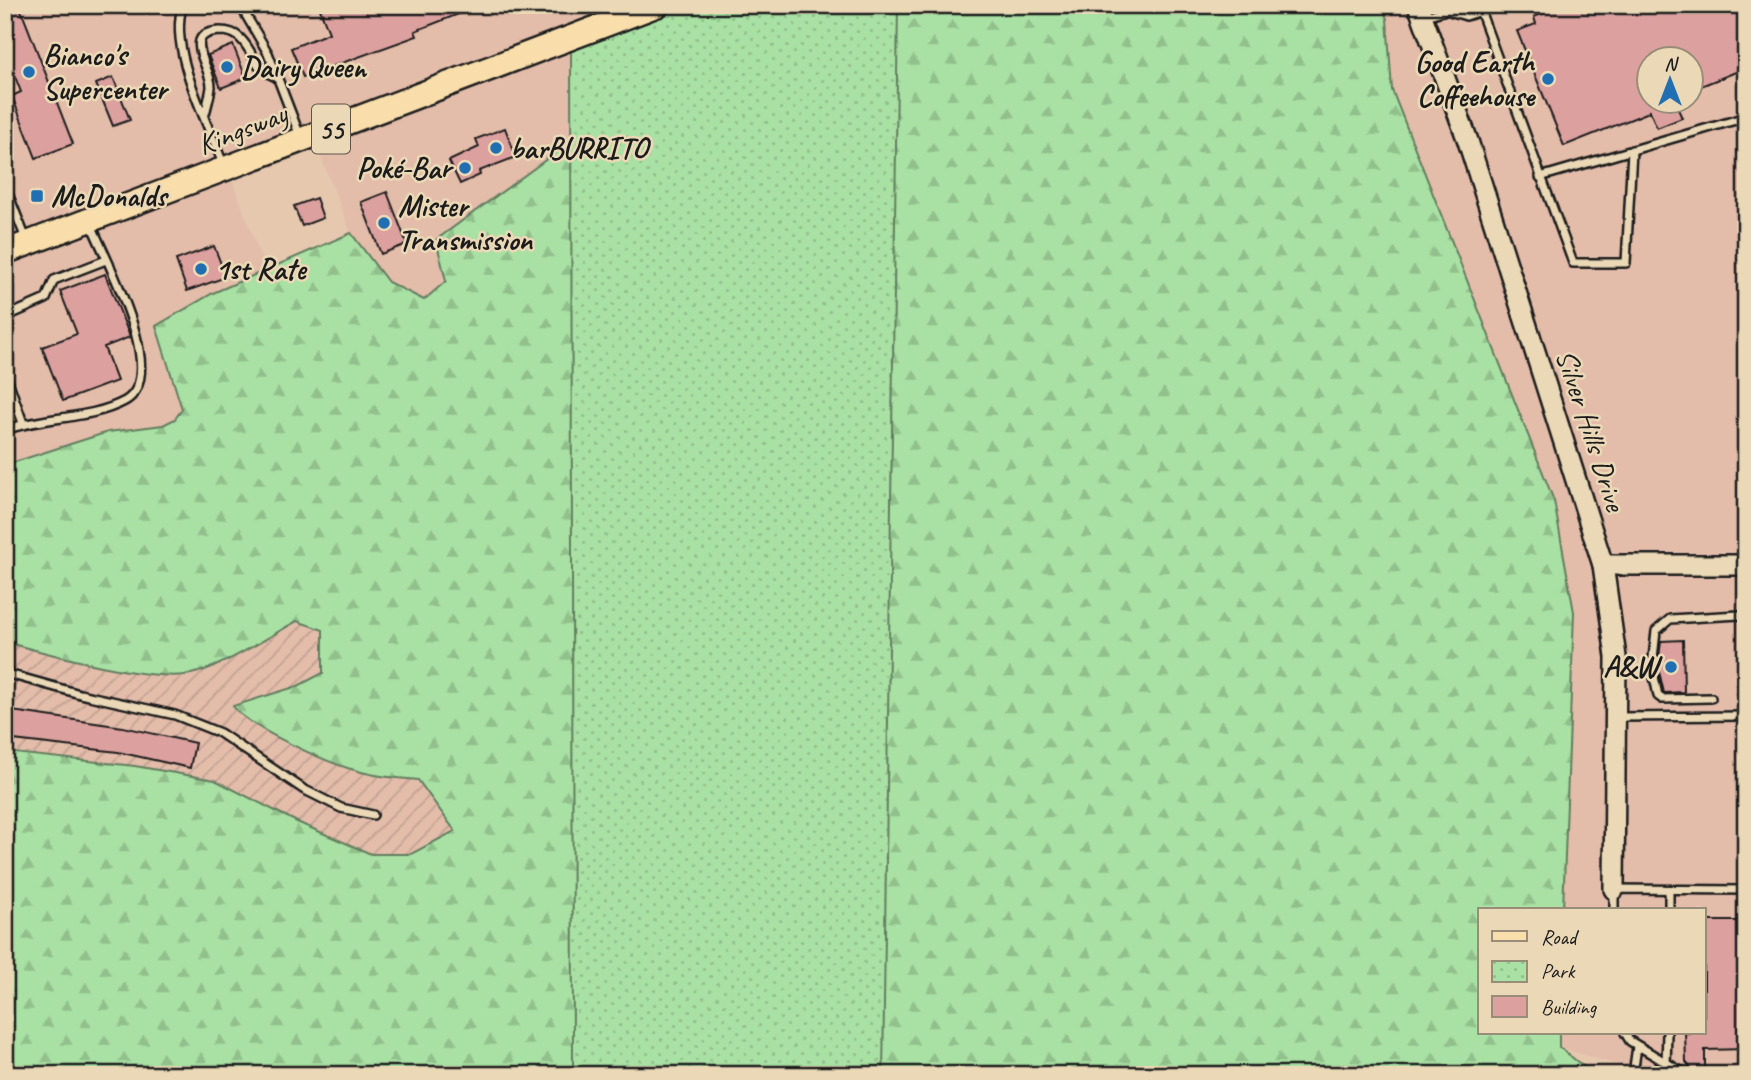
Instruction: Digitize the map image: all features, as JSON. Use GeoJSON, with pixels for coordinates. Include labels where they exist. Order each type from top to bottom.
{"type":"FeatureCollection","features":[{"type":"Feature","properties":{"kind":"main road","name":"Kingsway"},"geometry":{"type":"LineString","coordinates":[[5,252],[657,5]]}},
{"type":"Feature","properties":{"kind":"street","name":"Silver Hills Drive"},"geometry":{"type":"LineString","coordinates":[[1420,11],[1468,141],[1603,565],[1616,657],[1614,889]]}},
{"type":"Feature","properties":{"kind":"street"},"geometry":{"type":"LineString","coordinates":[[1603,565],[1746,565]]}},
{"type":"Feature","properties":{"kind":"lane"},"geometry":{"type":"LineString","coordinates":[[183,5],[179,15],[182,55],[225,169]]}},
{"type":"Feature","properties":{"kind":"lane"},"geometry":{"type":"LineString","coordinates":[[240,5],[268,53],[302,140]]}},
{"type":"Feature","properties":{"kind":"lane"},"geometry":{"type":"LineString","coordinates":[[1420,11],[1446,10],[1466,16],[1500,5]]}},
{"type":"Feature","properties":{"kind":"lane"},"geometry":{"type":"LineString","coordinates":[[1481,13],[1573,263],[1626,263],[1632,150]]}},
{"type":"Feature","properties":{"kind":"lane"},"geometry":{"type":"LineString","coordinates":[[205,114],[211,85],[199,47],[200,40],[209,33],[228,31],[239,36],[254,64],[276,78]]}},
{"type":"Feature","properties":{"kind":"lane"},"geometry":{"type":"LineString","coordinates":[[1540,177],[1746,117]]}},
{"type":"Feature","properties":{"kind":"lane"},"geometry":{"type":"LineString","coordinates":[[5,186],[28,243]]}},
{"type":"Feature","properties":{"kind":"lane"},"geometry":{"type":"LineString","coordinates":[[5,430],[23,423],[88,412],[124,401],[136,391],[142,373],[141,345],[89,220]]}},
{"type":"Feature","properties":{"kind":"lane"},"geometry":{"type":"LineString","coordinates":[[5,317],[46,299],[54,280],[106,260]]}},
{"type":"Feature","properties":{"kind":"lane"},"geometry":{"type":"LineString","coordinates":[[1746,306],[1746,347]]}},
{"type":"Feature","properties":{"kind":"lane"},"geometry":{"type":"LineString","coordinates":[[5,372],[23,423]]}},
{"type":"Feature","properties":{"kind":"lane"},"geometry":{"type":"LineString","coordinates":[[1711,698],[1662,699],[1658,696],[1652,667],[1656,631],[1670,619],[1739,615],[1746,617]]}},
{"type":"Feature","properties":{"kind":"lane"},"geometry":{"type":"LineString","coordinates":[[5,673],[80,694],[175,715],[220,733],[303,789],[341,808],[373,816]]}},
{"type":"Feature","properties":{"kind":"lane"},"geometry":{"type":"LineString","coordinates":[[1617,717],[1746,716]]}},
{"type":"Feature","properties":{"kind":"lane"},"geometry":{"type":"LineString","coordinates":[[1614,908],[1614,889],[1746,890]]}},
{"type":"Feature","properties":{"kind":"lane"},"geometry":{"type":"LineString","coordinates":[[1669,890],[1669,908]]}},
{"type":"Feature","properties":{"kind":"lane"},"geometry":{"type":"LineString","coordinates":[[1626,1034],[1637,1046],[1687,1075]]}},
{"type":"Feature","properties":{"kind":"lane"},"geometry":{"type":"LineString","coordinates":[[1666,1065],[1667,1034]]}},
{"type":"Feature","properties":{"kind":"lane"},"geometry":{"type":"LineString","coordinates":[[1633,1075],[1637,1046]]}},
{"type":"Feature","properties":{"kind":"shaded area"},"geometry":{"type":"Polygon","coordinates":[[[5,5],[658,5],[581,133],[436,240],[446,281],[424,300],[388,282],[351,233],[312,135],[227,167],[266,271],[213,293],[157,326],[182,410],[175,419],[164,425],[108,432],[5,465],[5,5]]]}},
{"type":"Feature","properties":{"kind":"shaded area"},"geometry":{"type":"Polygon","coordinates":[[[1382,5],[1746,5],[1746,1075],[1640,1075],[1622,1066],[1558,1047],[1559,1034],[1706,1034],[1706,908],[1563,908],[1574,612],[1489,334],[1392,90],[1387,19],[1382,5]]]}},
{"type":"Feature","properties":{"kind":"shaded area"},"geometry":{"type":"Polygon","coordinates":[[[297,621],[323,630],[323,673],[298,686],[234,706],[241,717],[303,749],[358,771],[418,780],[455,831],[411,854],[371,854],[297,822],[5,752],[5,642],[74,659],[191,674],[245,650],[297,621]]]}},
{"type":"Feature","properties":{"kind":"green space"},"geometry":{"type":"Polygon","coordinates":[[[660,5],[898,5],[883,1075],[573,1075],[571,39],[660,5]]]}},
{"type":"Feature","properties":{"kind":"green space"},"geometry":{"type":"Polygon","coordinates":[[[757,5],[1382,5],[1387,19],[1392,90],[1554,501],[1574,612],[1563,908],[1478,908],[1478,1034],[1559,1034],[1559,1047],[1594,1075],[5,1075],[5,752],[135,766],[215,780],[297,822],[371,854],[411,854],[455,831],[418,780],[373,775],[329,761],[272,734],[233,706],[298,686],[323,673],[323,630],[297,621],[217,665],[191,674],[174,676],[99,666],[5,642],[5,465],[108,432],[163,425],[175,419],[182,409],[156,326],[213,293],[351,233],[388,282],[424,300],[446,281],[436,240],[757,5]]]}},
{"type":"Feature","properties":{"kind":"building","name":"Bianco's Supercenter"},"geometry":{"type":"Polygon","coordinates":[[[5,5],[19,5],[73,144],[36,158],[12,96],[21,92],[5,51],[5,5]]]}},
{"type":"Feature","properties":{"kind":"building"},"geometry":{"type":"Polygon","coordinates":[[[331,5],[479,6],[415,31],[417,36],[303,77],[291,48],[329,33],[320,9],[331,5]]]}},
{"type":"Feature","properties":{"kind":"building"},"geometry":{"type":"Polygon","coordinates":[[[1563,5],[1746,5],[1746,68],[1706,84],[1706,46],[1636,46],[1636,116],[1639,116],[1564,146],[1517,31],[1536,24],[1534,17],[1563,5]]]}},
{"type":"Feature","properties":{"kind":"building","name":"Dairy Queen"},"geometry":{"type":"Polygon","coordinates":[[[233,45],[246,78],[221,88],[208,55],[233,45]]]}},
{"type":"Feature","properties":{"kind":"building"},"geometry":{"type":"Polygon","coordinates":[[[113,77],[130,120],[113,126],[96,84],[113,77]]]}},
{"type":"Feature","properties":{"kind":"building"},"geometry":{"type":"Polygon","coordinates":[[[1652,116],[1681,116],[1682,118],[1657,128],[1652,116]]]}},
{"type":"Feature","properties":{"kind":"building"},"geometry":{"type":"Polygon","coordinates":[[[505,128],[516,157],[479,171],[480,175],[460,184],[449,161],[479,147],[476,139],[505,128]]]}},
{"type":"Feature","properties":{"kind":"building","name":"Mister Transmission"},"geometry":{"type":"Polygon","coordinates":[[[387,192],[407,244],[381,254],[361,202],[387,192]]]}},
{"type":"Feature","properties":{"kind":"building"},"geometry":{"type":"Polygon","coordinates":[[[316,198],[323,218],[302,226],[294,206],[316,198]]]}},
{"type":"Feature","properties":{"kind":"building","name":"1st Rate"},"geometry":{"type":"Polygon","coordinates":[[[214,246],[226,277],[187,291],[176,260],[214,246]]]}},
{"type":"Feature","properties":{"kind":"building"},"geometry":{"type":"Polygon","coordinates":[[[105,274],[130,337],[104,347],[117,381],[63,401],[42,347],[77,334],[60,291],[105,274]]]}},
{"type":"Feature","properties":{"kind":"building","name":"A&W"},"geometry":{"type":"Polygon","coordinates":[[[1683,640],[1684,692],[1664,693],[1658,667],[1661,641],[1683,640]]]}},
{"type":"Feature","properties":{"kind":"building"},"geometry":{"type":"Polygon","coordinates":[[[5,710],[123,727],[195,743],[190,768],[118,752],[5,739],[5,710]]]}},
{"type":"Feature","properties":{"kind":"building"},"geometry":{"type":"Polygon","coordinates":[[[1706,921],[1746,921],[1746,1049],[1705,1050],[1705,1071],[1693,1071],[1686,1062],[1685,1034],[1706,1034],[1706,921]]]}},
{"type":"Feature","properties":{"kind":"place","name":"Dairy Queen"},"geometry":{"type":"Point","coordinates":[227,67]}},
{"type":"Feature","properties":{"kind":"place","name":"Bianco's Supercenter"},"geometry":{"type":"Point","coordinates":[29,72]}},
{"type":"Feature","properties":{"kind":"place","name":"Good Earth Coffeehouse"},"geometry":{"type":"Point","coordinates":[1548,79]}},
{"type":"Feature","properties":{"kind":"place","name":"barBURRITO"},"geometry":{"type":"Point","coordinates":[496,148]}},
{"type":"Feature","properties":{"kind":"place","name":"Poké-Bar"},"geometry":{"type":"Point","coordinates":[465,168]}},
{"type":"Feature","properties":{"kind":"place","name":"McDonalds"},"geometry":{"type":"Point","coordinates":[37,196]}},
{"type":"Feature","properties":{"kind":"place","name":"Mister Transmission"},"geometry":{"type":"Point","coordinates":[384,223]}},
{"type":"Feature","properties":{"kind":"place","name":"1st Rate"},"geometry":{"type":"Point","coordinates":[201,269]}},
{"type":"Feature","properties":{"kind":"place","name":"A&W"},"geometry":{"type":"Point","coordinates":[1671,667]}}]}
